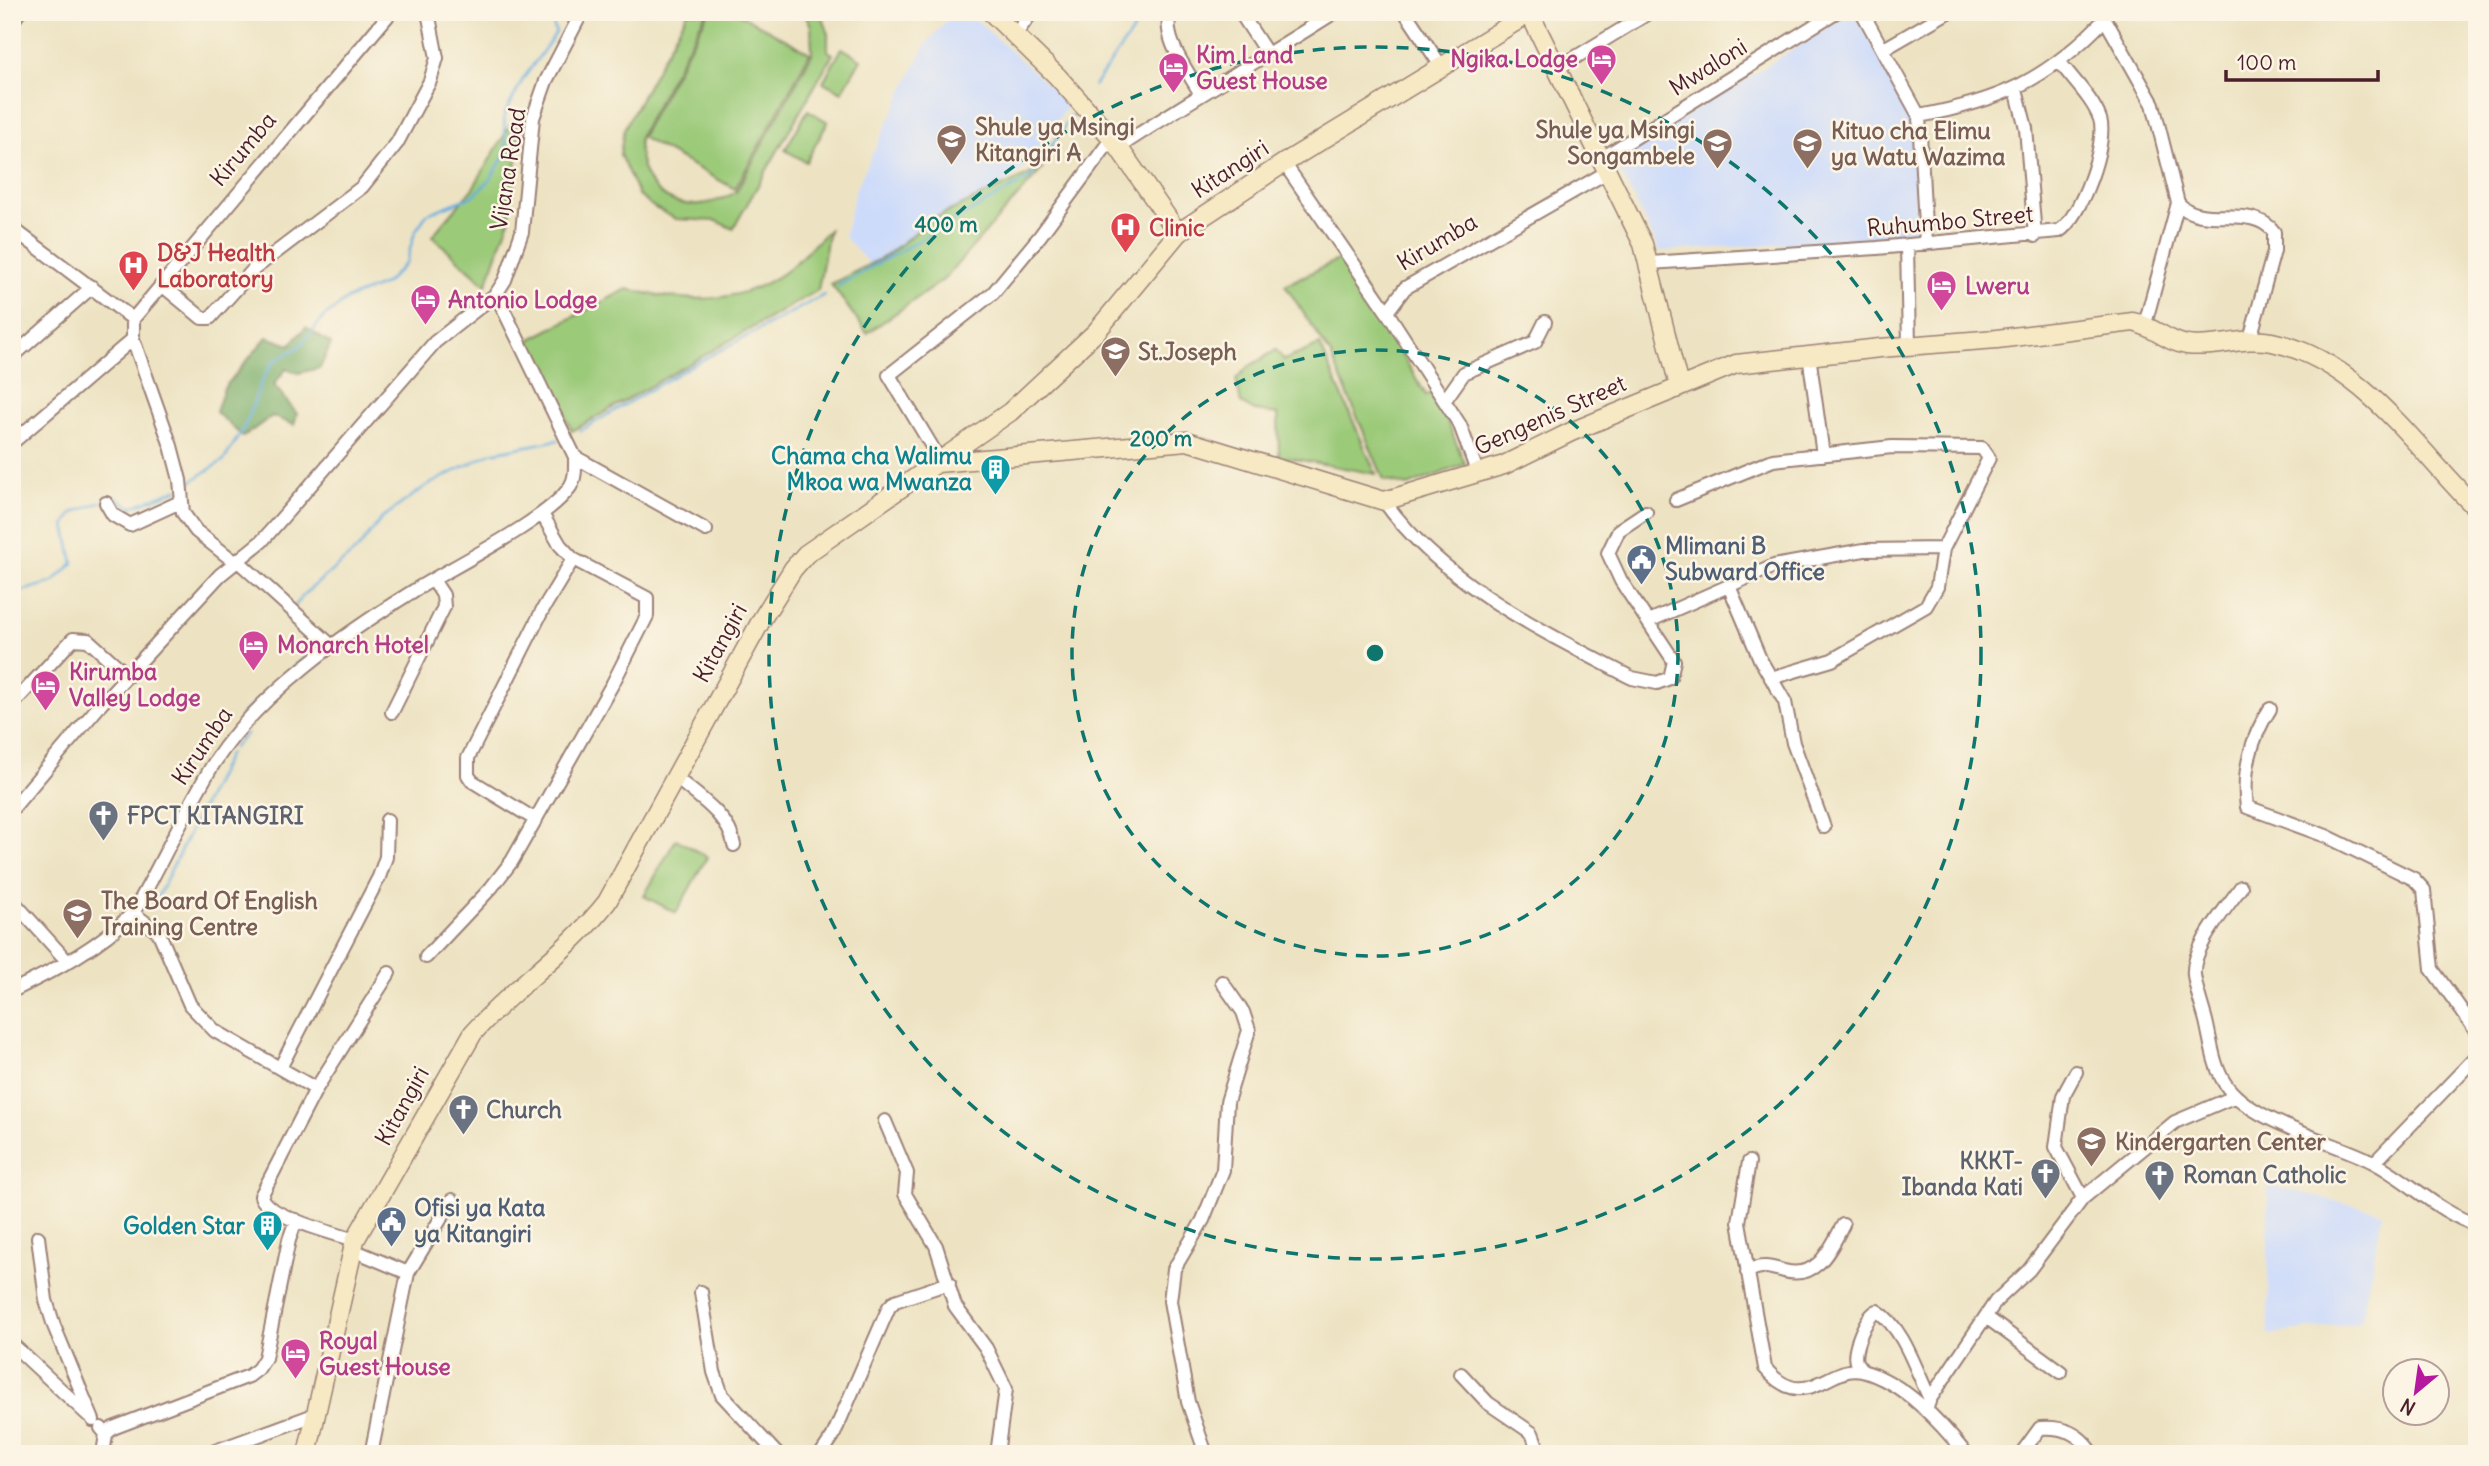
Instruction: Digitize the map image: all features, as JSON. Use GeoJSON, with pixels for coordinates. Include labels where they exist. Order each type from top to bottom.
{"type":"FeatureCollection","features":[{"type":"Feature","properties":{"kind":"street","name":"Kirumba"},"geometry":{"type":"LineString","coordinates":[[133,319],[391,12]]}},
{"type":"Feature","properties":{"kind":"street"},"geometry":{"type":"LineString","coordinates":[[162,285],[202,318],[210,318],[254,269],[362,187],[397,144],[430,81],[437,58],[428,12]]}},
{"type":"Feature","properties":{"kind":"street","name":"Vijana Road"},"geometry":{"type":"LineString","coordinates":[[496,294],[505,280],[522,232],[533,118],[546,81],[582,12]]}},
{"type":"Feature","properties":{"kind":"street"},"geometry":{"type":"LineString","coordinates":[[990,12],[1058,75],[1116,143],[1178,233]]}},
{"type":"Feature","properties":{"kind":"street"},"geometry":{"type":"LineString","coordinates":[[1015,35],[1032,12]]}},
{"type":"Feature","properties":{"kind":"street"},"geometry":{"type":"LineString","coordinates":[[1170,12],[1167,23],[1171,39],[1200,93]]}},
{"type":"Feature","properties":{"kind":"street"},"geometry":{"type":"LineString","coordinates":[[1240,12],[1268,55]]}},
{"type":"Feature","properties":{"kind":"street"},"geometry":{"type":"LineString","coordinates":[[1335,12],[1268,55],[1116,143],[1002,284],[889,375],[938,462],[1187,442],[1384,501],[1420,544],[1477,590],[1632,678],[1657,683],[1670,678],[1674,661],[1621,581],[1608,554],[1619,530],[1646,512]]}},
{"type":"Feature","properties":{"kind":"street"},"geometry":{"type":"LineString","coordinates":[[1405,12],[1441,66]]}},
{"type":"Feature","properties":{"kind":"street"},"geometry":{"type":"LineString","coordinates":[[1530,12],[1605,164],[1650,263],[1679,386]]}},
{"type":"Feature","properties":{"kind":"street","name":"Kitangiri"},"geometry":{"type":"LineString","coordinates":[[307,1454],[354,1245],[462,1049],[490,1014],[586,929],[607,902],[762,619],[793,569],[823,541],[1010,412],[1076,352],[1178,233],[1284,163],[1530,12]]}},
{"type":"Feature","properties":{"kind":"street"},"geometry":{"type":"LineString","coordinates":[[1558,68],[1650,12]]}},
{"type":"Feature","properties":{"kind":"street","name":"Mwaloni"},"geometry":{"type":"LineString","coordinates":[[1605,164],[1836,12]]}},
{"type":"Feature","properties":{"kind":"street"},"geometry":{"type":"LineString","coordinates":[[1861,12],[1919,116],[1926,244]]}},
{"type":"Feature","properties":{"kind":"street"},"geometry":{"type":"LineString","coordinates":[[1884,49],[1948,12]]}},
{"type":"Feature","properties":{"kind":"street"},"geometry":{"type":"LineString","coordinates":[[1919,116],[1955,109],[2016,89],[2059,61],[2102,16],[2153,104],[2178,203],[2145,324],[2168,339],[2186,345],[2250,339],[2294,350],[2319,360],[2364,390],[2477,509]]}},
{"type":"Feature","properties":{"kind":"street","name":"Ruhumbo Street"},"geometry":{"type":"LineString","coordinates":[[1650,263],[2035,236],[2059,232],[2073,220],[2102,131],[2094,109],[2059,61]]}},
{"type":"Feature","properties":{"kind":"street"},"geometry":{"type":"LineString","coordinates":[[2016,89],[2026,128],[2035,236]]}},
{"type":"Feature","properties":{"kind":"street"},"geometry":{"type":"LineString","coordinates":[[1284,163],[1445,400],[1460,425],[1478,474]]}},
{"type":"Feature","properties":{"kind":"street","name":"Kirumba"},"geometry":{"type":"LineString","coordinates":[[1387,313],[1405,288],[1605,164]]}},
{"type":"Feature","properties":{"kind":"street"},"geometry":{"type":"LineString","coordinates":[[2178,203],[2190,212],[2259,219],[2274,232],[2274,251],[2250,339]]}},
{"type":"Feature","properties":{"kind":"street"},"geometry":{"type":"LineString","coordinates":[[12,228],[133,319],[133,339],[171,446],[180,480],[180,498],[187,520],[196,531],[237,562],[333,647]]}},
{"type":"Feature","properties":{"kind":"street"},"geometry":{"type":"LineString","coordinates":[[1907,245],[1909,346]]}},
{"type":"Feature","properties":{"kind":"street"},"geometry":{"type":"LineString","coordinates":[[12,357],[92,287]]}},
{"type":"Feature","properties":{"kind":"street"},"geometry":{"type":"LineString","coordinates":[[12,809],[220,575],[261,541],[435,342],[496,294],[575,457],[706,530]]}},
{"type":"Feature","properties":{"kind":"street"},"geometry":{"type":"LineString","coordinates":[[1445,400],[1464,373],[1535,342],[1545,322]]}},
{"type":"Feature","properties":{"kind":"street","name":"Gengenis Street"},"geometry":{"type":"LineString","coordinates":[[1384,501],[1504,466],[1536,447],[1679,386],[1736,365],[1810,355],[2008,338],[2133,322],[2145,324]]}},
{"type":"Feature","properties":{"kind":"street"},"geometry":{"type":"LineString","coordinates":[[12,443],[133,339]]}},
{"type":"Feature","properties":{"kind":"street"},"geometry":{"type":"LineString","coordinates":[[1810,355],[1822,455]]}},
{"type":"Feature","properties":{"kind":"street"},"geometry":{"type":"LineString","coordinates":[[1676,500],[1773,460],[1892,447],[1982,448],[1987,452],[1989,458],[1973,495],[1943,549],[1937,587],[1926,606],[1832,660],[1771,678]]}},
{"type":"Feature","properties":{"kind":"street","name":"Kirumba"},"geometry":{"type":"LineString","coordinates":[[12,991],[114,932],[133,913],[215,762],[262,704],[333,647],[433,580],[542,514],[570,487],[576,473],[575,457]]}},
{"type":"Feature","properties":{"kind":"street"},"geometry":{"type":"LineString","coordinates":[[106,503],[113,515],[130,526],[180,498]]}},
{"type":"Feature","properties":{"kind":"street"},"geometry":{"type":"LineString","coordinates":[[426,957],[491,888],[536,820],[613,683],[649,608],[647,598],[640,592],[573,559],[560,545],[542,514]]}},
{"type":"Feature","properties":{"kind":"street"},"geometry":{"type":"LineString","coordinates":[[1649,621],[1774,566],[1837,554],[1943,549]]}},
{"type":"Feature","properties":{"kind":"street"},"geometry":{"type":"LineString","coordinates":[[536,820],[472,781],[468,775],[467,758],[543,609],[573,559]]}},
{"type":"Feature","properties":{"kind":"street"},"geometry":{"type":"LineString","coordinates":[[392,712],[444,607],[443,595],[433,580]]}},
{"type":"Feature","properties":{"kind":"street"},"geometry":{"type":"LineString","coordinates":[[1729,586],[1771,678],[1785,702],[1793,743],[1824,827]]}},
{"type":"Feature","properties":{"kind":"street"},"geometry":{"type":"LineString","coordinates":[[12,705],[73,639],[88,640],[128,676]]}},
{"type":"Feature","properties":{"kind":"street"},"geometry":{"type":"LineString","coordinates":[[2270,709],[2251,748],[2246,775],[2248,807],[2326,836],[2414,879],[2424,890],[2432,969],[2477,1032]]}},
{"type":"Feature","properties":{"kind":"street"},"geometry":{"type":"LineString","coordinates":[[675,777],[722,819],[731,832],[734,845]]}},
{"type":"Feature","properties":{"kind":"street"},"geometry":{"type":"LineString","coordinates":[[281,1068],[379,877],[386,857],[387,820]]}},
{"type":"Feature","properties":{"kind":"street"},"geometry":{"type":"LineString","coordinates":[[2241,887],[2208,934],[2194,966],[2213,1057],[2224,1083],[2236,1096],[2293,1129],[2375,1163],[2457,1217],[2477,1225]]}},
{"type":"Feature","properties":{"kind":"street"},"geometry":{"type":"LineString","coordinates":[[12,900],[67,961]]}},
{"type":"Feature","properties":{"kind":"street"},"geometry":{"type":"LineString","coordinates":[[133,913],[159,933],[190,1005],[201,1018],[215,1031],[316,1089]]}},
{"type":"Feature","properties":{"kind":"street"},"geometry":{"type":"LineString","coordinates":[[389,973],[316,1089],[261,1196],[266,1205],[408,1273]]}},
{"type":"Feature","properties":{"kind":"street"},"geometry":{"type":"LineString","coordinates":[[1206,1454],[1188,1402],[1170,1301],[1174,1269],[1203,1220],[1223,1170],[1228,1094],[1249,1030],[1243,1012],[1222,982]]}},
{"type":"Feature","properties":{"kind":"street"},"geometry":{"type":"LineString","coordinates":[[2375,1163],[2477,1056]]}},
{"type":"Feature","properties":{"kind":"street"},"geometry":{"type":"LineString","coordinates":[[2076,1072],[2063,1096],[2056,1147],[2083,1198]]}},
{"type":"Feature","properties":{"kind":"street"},"geometry":{"type":"LineString","coordinates":[[1928,1404],[2006,1288],[2029,1270],[2083,1198],[2175,1122],[2236,1096]]}},
{"type":"Feature","properties":{"kind":"street"},"geometry":{"type":"LineString","coordinates":[[885,1121],[907,1173],[905,1194],[909,1203],[936,1246],[956,1306],[986,1348],[1006,1389],[997,1454]]}},
{"type":"Feature","properties":{"kind":"street"},"geometry":{"type":"LineString","coordinates":[[1749,1162],[1739,1222],[1765,1368],[1772,1377],[1790,1388],[1807,1387],[1849,1372],[1863,1371]]}},
{"type":"Feature","properties":{"kind":"street"},"geometry":{"type":"LineString","coordinates":[[371,1454],[408,1273],[452,1200]]}},
{"type":"Feature","properties":{"kind":"street"},"geometry":{"type":"LineString","coordinates":[[103,1454],[106,1434],[113,1428],[249,1377],[258,1369],[265,1357],[287,1247],[296,1220]]}},
{"type":"Feature","properties":{"kind":"street"},"geometry":{"type":"LineString","coordinates":[[1747,1272],[1758,1266],[1793,1273],[1816,1267],[1824,1261],[1843,1225]]}},
{"type":"Feature","properties":{"kind":"street"},"geometry":{"type":"LineString","coordinates":[[38,1237],[46,1300],[93,1420]]}},
{"type":"Feature","properties":{"kind":"street"},"geometry":{"type":"LineString","coordinates":[[821,1454],[832,1436],[889,1307],[895,1301],[949,1283]]}},
{"type":"Feature","properties":{"kind":"street"},"geometry":{"type":"LineString","coordinates":[[701,1292],[714,1371],[722,1395],[777,1454]]}},
{"type":"Feature","properties":{"kind":"street"},"geometry":{"type":"LineString","coordinates":[[1928,1404],[1863,1371],[1856,1363],[1856,1352],[1868,1318],[1877,1311],[1885,1316],[1900,1336],[1928,1404],[1966,1454]]}},
{"type":"Feature","properties":{"kind":"street"},"geometry":{"type":"LineString","coordinates":[[1986,1317],[2061,1373]]}},
{"type":"Feature","properties":{"kind":"street"},"geometry":{"type":"LineString","coordinates":[[12,1344],[106,1434]]}},
{"type":"Feature","properties":{"kind":"street"},"geometry":{"type":"LineString","coordinates":[[1461,1374],[1488,1404],[1532,1433],[1539,1454]]}},
{"type":"Feature","properties":{"kind":"street"},"geometry":{"type":"LineString","coordinates":[[207,1454],[314,1415]]}},
{"type":"Feature","properties":{"kind":"street"},"geometry":{"type":"LineString","coordinates":[[2021,1454],[2040,1428],[2054,1427],[2077,1436],[2092,1454]]}},
{"type":"Feature","properties":{"kind":"shaded area"},"geometry":{"type":"Polygon","coordinates":[[[954,12],[967,12],[1069,104],[1024,168],[878,274],[844,236],[856,188],[926,44],[954,12]]]}},
{"type":"Feature","properties":{"kind":"shaded area"},"geometry":{"type":"Polygon","coordinates":[[[1853,12],[1912,114],[1917,237],[1660,251],[1615,161],[1853,12]]]}},
{"type":"Feature","properties":{"kind":"shaded area"},"geometry":{"type":"Polygon","coordinates":[[[2268,1185],[2383,1212],[2361,1322],[2268,1335],[2268,1185]]]}},
{"type":"Feature","properties":{"kind":"green space"},"geometry":{"type":"Polygon","coordinates":[[[688,12],[707,12],[639,137],[646,175],[655,189],[682,203],[699,204],[736,192],[812,54],[811,26],[804,12],[821,12],[828,32],[828,51],[833,54],[733,229],[717,221],[676,219],[655,208],[639,196],[620,155],[624,129],[688,12]]]}},
{"type":"Feature","properties":{"kind":"green space"},"geometry":{"type":"Polygon","coordinates":[[[709,12],[736,12],[810,53],[735,189],[641,137],[709,12]]]}},
{"type":"Feature","properties":{"kind":"green space"},"geometry":{"type":"Polygon","coordinates":[[[842,48],[861,59],[842,92],[823,82],[842,48]]]}},
{"type":"Feature","properties":{"kind":"green space"},"geometry":{"type":"Polygon","coordinates":[[[808,110],[828,122],[806,162],[785,150],[808,110]]]}},
{"type":"Feature","properties":{"kind":"green space"},"geometry":{"type":"Polygon","coordinates":[[[512,122],[521,127],[509,222],[486,285],[432,236],[473,188],[512,122]]]}},
{"type":"Feature","properties":{"kind":"green space"},"geometry":{"type":"Polygon","coordinates":[[[1043,168],[943,280],[867,333],[831,284],[886,256],[932,219],[1043,168]]]}},
{"type":"Feature","properties":{"kind":"green space"},"geometry":{"type":"Polygon","coordinates":[[[829,230],[818,290],[572,431],[529,340],[627,289],[701,299],[737,294],[755,288],[787,270],[829,230]]]}},
{"type":"Feature","properties":{"kind":"green space"},"geometry":{"type":"Polygon","coordinates":[[[1344,257],[1426,395],[1435,392],[1465,464],[1408,486],[1384,480],[1331,355],[1285,285],[1344,257]]]}},
{"type":"Feature","properties":{"kind":"green space"},"geometry":{"type":"Polygon","coordinates":[[[306,327],[331,344],[320,368],[299,373],[286,369],[274,385],[297,414],[294,425],[272,416],[243,437],[216,412],[224,388],[267,337],[290,345],[306,327]]]}},
{"type":"Feature","properties":{"kind":"green space"},"geometry":{"type":"Polygon","coordinates":[[[1320,345],[1376,474],[1279,456],[1278,414],[1255,411],[1241,403],[1236,379],[1248,367],[1276,350],[1284,360],[1320,345]]]}},
{"type":"Feature","properties":{"kind":"green space"},"geometry":{"type":"Polygon","coordinates":[[[676,839],[707,857],[676,913],[644,896],[676,839]]]}},
{"type":"Feature","properties":{"kind":"waterway"},"geometry":{"type":"LineString","coordinates":[[184,486],[224,460],[246,424],[262,380],[274,361],[299,347],[324,317],[349,298],[385,284],[406,263],[415,232],[427,214],[473,196],[489,181],[506,153],[504,116],[523,79],[556,33],[549,12]]}},
{"type":"Feature","properties":{"kind":"waterway"},"geometry":{"type":"LineString","coordinates":[[1094,86],[1146,12]]}},
{"type":"Feature","properties":{"kind":"waterway"},"geometry":{"type":"LineString","coordinates":[[838,286],[1030,178],[1072,115]]}},
{"type":"Feature","properties":{"kind":"waterway"},"geometry":{"type":"LineString","coordinates":[[580,431],[689,367],[824,295]]}},
{"type":"Feature","properties":{"kind":"waterway"},"geometry":{"type":"LineString","coordinates":[[295,606],[303,595],[358,549],[382,518],[426,486],[491,453],[558,440]]}},
{"type":"Feature","properties":{"kind":"waterway"},"geometry":{"type":"LineString","coordinates":[[108,500],[115,497],[132,507],[178,489]]}},
{"type":"Feature","properties":{"kind":"waterway"},"geometry":{"type":"LineString","coordinates":[[12,594],[53,582],[73,563],[65,525],[73,513],[101,502]]}},
{"type":"Feature","properties":{"kind":"waterway"},"geometry":{"type":"LineString","coordinates":[[287,617],[316,648],[287,674]]}},
{"type":"Feature","properties":{"kind":"waterway"},"geometry":{"type":"LineString","coordinates":[[243,720],[242,714],[267,692]]}},
{"type":"Feature","properties":{"kind":"waterway"},"geometry":{"type":"LineString","coordinates":[[233,748],[246,734]]}},
{"type":"Feature","properties":{"kind":"waterway"},"geometry":{"type":"LineString","coordinates":[[151,910],[229,753]]}},
{"type":"Feature","properties":{"kind":"place","name":"Ngika Lodge"},"geometry":{"type":"Point","coordinates":[1601,86]}},
{"type":"Feature","properties":{"kind":"place","name":"Kim Land Guest House"},"geometry":{"type":"Point","coordinates":[1173,95]}},
{"type":"Feature","properties":{"kind":"place","name":"Shule ya Msingi Kitangiri A"},"geometry":{"type":"Point","coordinates":[952,167]}},
{"type":"Feature","properties":{"kind":"place","name":"Shule ya Msingi Songambele"},"geometry":{"type":"Point","coordinates":[1718,170]}},
{"type":"Feature","properties":{"kind":"place","name":"Kituo cha Elimu ya Watu Wazima"},"geometry":{"type":"Point","coordinates":[1808,171]}},
{"type":"Feature","properties":{"kind":"place","name":"Clinic"},"geometry":{"type":"Point","coordinates":[1126,255]}},
{"type":"Feature","properties":{"kind":"place","name":"D&J Health Laboratory"},"geometry":{"type":"Point","coordinates":[134,293]}},
{"type":"Feature","properties":{"kind":"place","name":"Lweru"},"geometry":{"type":"Point","coordinates":[1942,313]}},
{"type":"Feature","properties":{"kind":"place","name":"Antonio Lodge"},"geometry":{"type":"Point","coordinates":[425,327]}},
{"type":"Feature","properties":{"kind":"place","name":"St.Joseph"},"geometry":{"type":"Point","coordinates":[1115,379]}},
{"type":"Feature","properties":{"kind":"place","name":"Chama cha Walimu Mkoa wa Mwanza"},"geometry":{"type":"Point","coordinates":[995,496]}},
{"type":"Feature","properties":{"kind":"place","name":"Mlimani B Subward Office"},"geometry":{"type":"Point","coordinates":[1642,586]}},
{"type":"Feature","properties":{"kind":"place","name":"Monarch Hotel"},"geometry":{"type":"Point","coordinates":[254,672]}},
{"type":"Feature","properties":{"kind":"place","name":"Kirumba Valley Lodge"},"geometry":{"type":"Point","coordinates":[46,712]}},
{"type":"Feature","properties":{"kind":"place","name":"FPCT KITANGIRI"},"geometry":{"type":"Point","coordinates":[104,843]}},
{"type":"Feature","properties":{"kind":"place","name":"The Board Of English Training Centre"},"geometry":{"type":"Point","coordinates":[78,941]}},
{"type":"Feature","properties":{"kind":"place","name":"Church"},"geometry":{"type":"Point","coordinates":[463,1137]}},
{"type":"Feature","properties":{"kind":"place","name":"Kindergarten Center"},"geometry":{"type":"Point","coordinates":[2092,1169]}},
{"type":"Feature","properties":{"kind":"place","name":"KKKT- Ibanda Kati"},"geometry":{"type":"Point","coordinates":[2046,1201]}},
{"type":"Feature","properties":{"kind":"place","name":"Roman Catholic"},"geometry":{"type":"Point","coordinates":[2160,1202]}},
{"type":"Feature","properties":{"kind":"place","name":"Ofisi ya Kata ya Kitangiri"},"geometry":{"type":"Point","coordinates":[391,1248]}},
{"type":"Feature","properties":{"kind":"place","name":"Golden Star"},"geometry":{"type":"Point","coordinates":[268,1253]}},
{"type":"Feature","properties":{"kind":"place","name":"Royal Guest House"},"geometry":{"type":"Point","coordinates":[296,1381]}}]}
